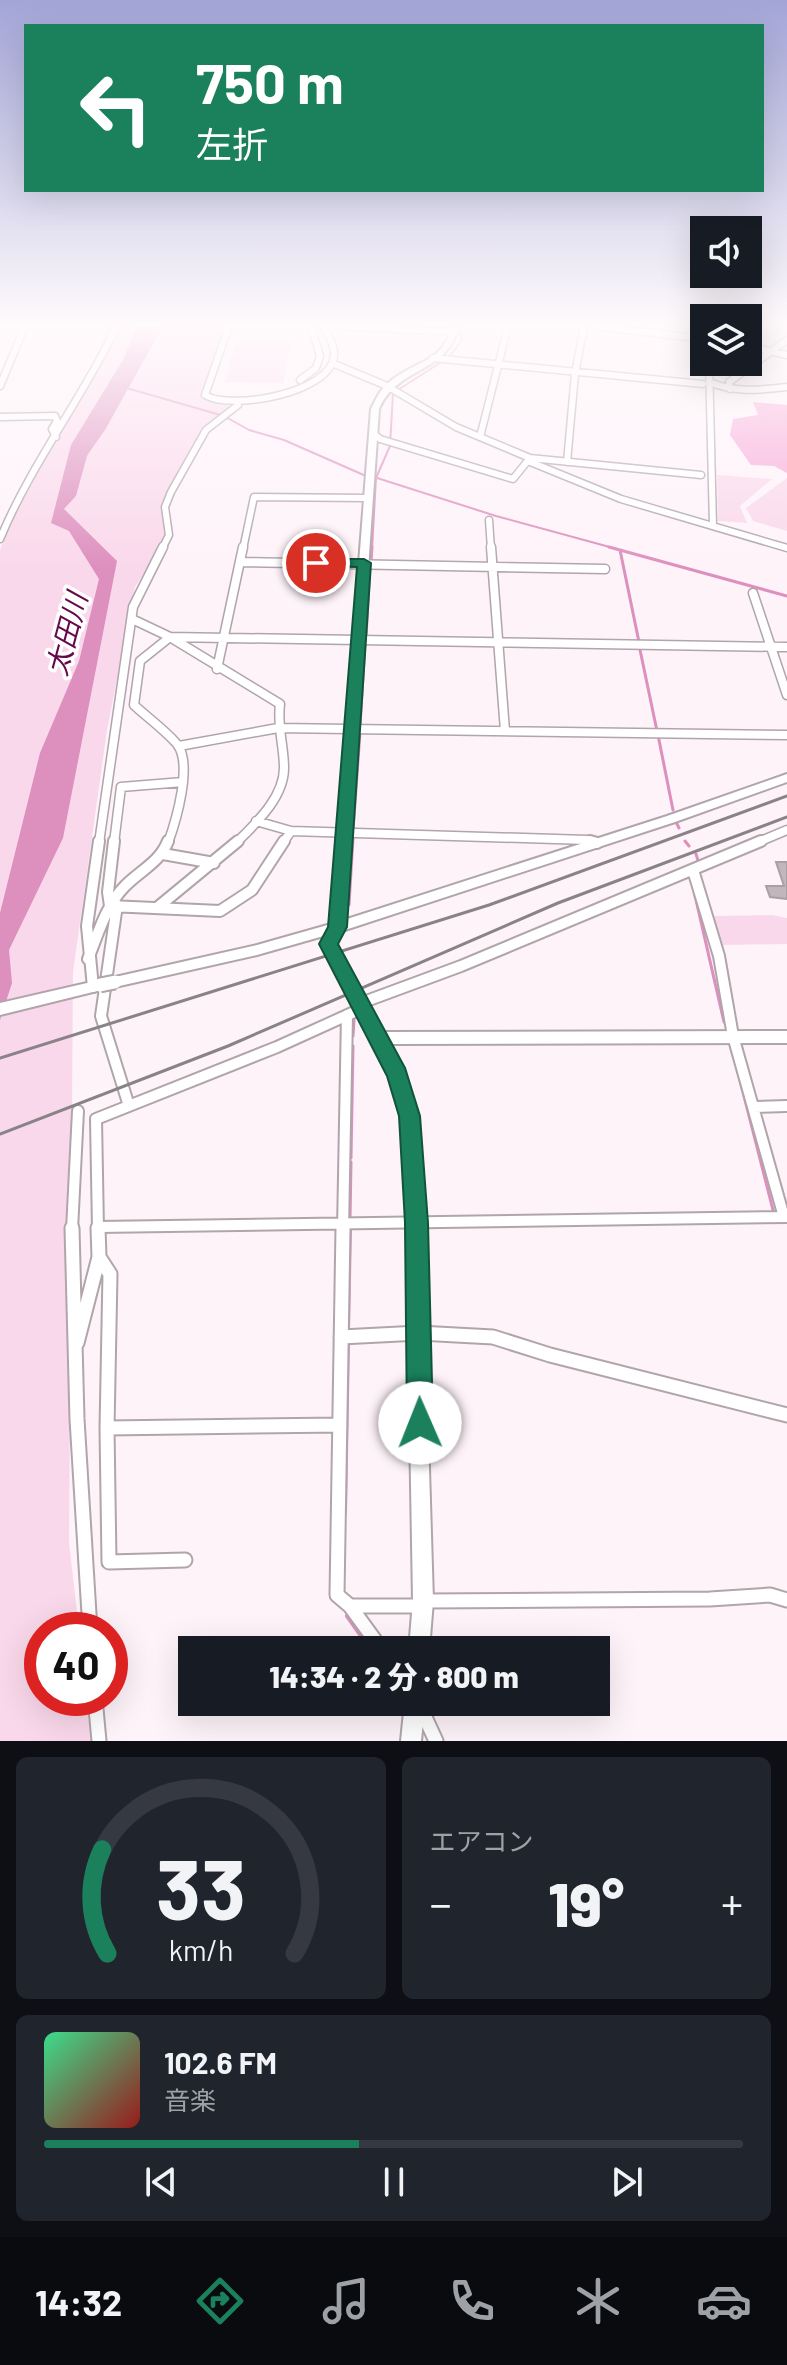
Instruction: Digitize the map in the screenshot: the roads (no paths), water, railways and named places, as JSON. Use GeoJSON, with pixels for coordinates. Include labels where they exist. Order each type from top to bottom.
{"type":"FeatureCollection","features":[{"type":"Feature","properties":{"kind":"street"},"geometry":{"type":"LineString","coordinates":[[0,539],[16,501],[74,407]]}},
{"type":"Feature","properties":{"kind":"street"},"geometry":{"type":"LineString","coordinates":[[96,986],[88,959],[87,926],[137,596],[169,535],[165,507],[171,492],[206,430],[235,407]]}},
{"type":"Feature","properties":{"kind":"street"},"geometry":{"type":"LineString","coordinates":[[329,944],[337,927],[375,407]]}},
{"type":"Feature","properties":{"kind":"street"},"geometry":{"type":"LineString","coordinates":[[421,407],[585,486],[787,548]]}},
{"type":"Feature","properties":{"kind":"street"},"geometry":{"type":"LineString","coordinates":[[480,437],[487,407]]}},
{"type":"Feature","properties":{"kind":"street"},"geometry":{"type":"LineString","coordinates":[[567,462],[572,407]]}},
{"type":"Feature","properties":{"kind":"street"},"geometry":{"type":"LineString","coordinates":[[707,407],[713,526]]}},
{"type":"Feature","properties":{"kind":"street"},"geometry":{"type":"LineString","coordinates":[[0,417],[55,416],[57,421],[52,429],[56,437]]}},
{"type":"Feature","properties":{"kind":"street"},"geometry":{"type":"LineString","coordinates":[[373,433],[380,439],[513,479],[529,460]]}},
{"type":"Feature","properties":{"kind":"street"},"geometry":{"type":"LineString","coordinates":[[529,460],[701,475]]}},
{"type":"Feature","properties":{"kind":"street"},"geometry":{"type":"LineString","coordinates":[[217,669],[254,497],[368,498]]}},
{"type":"Feature","properties":{"kind":"street"},"geometry":{"type":"LineString","coordinates":[[489,520],[505,731]]}},
{"type":"Feature","properties":{"kind":"street"},"geometry":{"type":"LineString","coordinates":[[241,562],[605,569]]}},
{"type":"Feature","properties":{"kind":"street"},"geometry":{"type":"LineString","coordinates":[[753,593],[787,695]]}},
{"type":"Feature","properties":{"kind":"street"},"geometry":{"type":"LineString","coordinates":[[132,619],[170,637],[217,669],[280,704],[278,728],[284,771],[277,795],[214,863],[158,907]]}},
{"type":"Feature","properties":{"kind":"street"},"geometry":{"type":"LineString","coordinates":[[88,959],[124,887],[163,854],[179,815],[183,782],[183,759],[179,746],[134,705],[140,661],[170,637],[787,647]]}},
{"type":"Feature","properties":{"kind":"street"},"geometry":{"type":"LineString","coordinates":[[179,746],[278,728],[787,735]]}},
{"type":"Feature","properties":{"kind":"street"},"geometry":{"type":"LineString","coordinates":[[0,1009],[257,950],[337,927],[787,778]]}},
{"type":"Feature","properties":{"kind":"street"},"geometry":{"type":"LineString","coordinates":[[129,1106],[101,1016],[113,905],[108,892],[121,787],[183,782]]}},
{"type":"Feature","properties":{"kind":"street"},"geometry":{"type":"LineString","coordinates":[[256,821],[291,831],[587,840],[597,843]]}},
{"type":"Feature","properties":{"kind":"street"},"geometry":{"type":"LineString","coordinates":[[75,1349],[99,1257],[96,1119],[277,1047],[362,1005],[787,830]]}},
{"type":"Feature","properties":{"kind":"street"},"geometry":{"type":"LineString","coordinates":[[113,905],[220,911],[252,890],[291,831]]}},
{"type":"Feature","properties":{"kind":"street"},"geometry":{"type":"LineString","coordinates":[[163,854],[214,863]]}},
{"type":"Feature","properties":{"kind":"street"},"geometry":{"type":"LineString","coordinates":[[98,1227],[786,1217],[733,1036],[719,956],[693,870]]}},
{"type":"Feature","properties":{"kind":"street"},"geometry":{"type":"LineString","coordinates":[[302,936],[329,944],[397,1074],[410,1116],[419,1333],[423,1603],[420,1636]]}},
{"type":"Feature","properties":{"kind":"street"},"geometry":{"type":"LineString","coordinates":[[347,1015],[337,1595],[350,1606],[372,1636]]}},
{"type":"Feature","properties":{"kind":"street"},"geometry":{"type":"LineString","coordinates":[[380,1038],[787,1037]]}},
{"type":"Feature","properties":{"kind":"street"},"geometry":{"type":"LineString","coordinates":[[753,1107],[787,1106]]}},
{"type":"Feature","properties":{"kind":"street"},"geometry":{"type":"LineString","coordinates":[[78,1111],[72,1237],[89,1612]]}},
{"type":"Feature","properties":{"kind":"street"},"geometry":{"type":"LineString","coordinates":[[99,1257],[110,1274],[107,1428],[109,1562],[185,1560]]}},
{"type":"Feature","properties":{"kind":"street"},"geometry":{"type":"LineString","coordinates":[[341,1337],[419,1333],[493,1337],[550,1355],[787,1415]]}},
{"type":"Feature","properties":{"kind":"street"},"geometry":{"type":"LineString","coordinates":[[107,1428],[340,1425]]}},
{"type":"Feature","properties":{"kind":"street"},"geometry":{"type":"LineString","coordinates":[[350,1606],[710,1599],[770,1595],[787,1600]]}},
{"type":"Feature","properties":{"kind":"street"},"geometry":{"type":"LineString","coordinates":[[97,1716],[99,1741]]}},
{"type":"Feature","properties":{"kind":"street"},"geometry":{"type":"LineString","coordinates":[[411,1741],[415,1716]]}},
{"type":"Feature","properties":{"kind":"street"},"geometry":{"type":"LineString","coordinates":[[424,1716],[436,1741]]}},
{"type":"Feature","properties":{"kind":"waterway","name":"太田川"},"geometry":{"type":"LineString","coordinates":[[82,455],[113,407]]}},
{"type":"Feature","properties":{"kind":"waterway"},"geometry":{"type":"LineString","coordinates":[[194,407],[224,416],[249,430],[284,440],[366,476]]}},
{"type":"Feature","properties":{"kind":"waterway"},"geometry":{"type":"LineString","coordinates":[[376,478],[390,446],[392,407]]}},
{"type":"Feature","properties":{"kind":"waterway"},"geometry":{"type":"LineString","coordinates":[[372,549],[376,478]]}},
{"type":"Feature","properties":{"kind":"waterway"},"geometry":{"type":"LineString","coordinates":[[376,478],[496,516],[617,549]]}},
{"type":"Feature","properties":{"kind":"waterway"},"geometry":{"type":"LineString","coordinates":[[371,562],[372,547]]}},
{"type":"Feature","properties":{"kind":"waterway"},"geometry":{"type":"LineString","coordinates":[[609,547],[620,550]]}},
{"type":"Feature","properties":{"kind":"waterway"},"geometry":{"type":"LineString","coordinates":[[620,550],[787,596]]}},
{"type":"Feature","properties":{"kind":"waterway"},"geometry":{"type":"LineString","coordinates":[[620,550],[639,642]]}},
{"type":"Feature","properties":{"kind":"waterway"},"geometry":{"type":"LineString","coordinates":[[366,637],[370,565]]}},
{"type":"Feature","properties":{"kind":"waterway"},"geometry":{"type":"LineString","coordinates":[[360,726],[365,642]]}},
{"type":"Feature","properties":{"kind":"waterway"},"geometry":{"type":"LineString","coordinates":[[639,645],[657,731]]}},
{"type":"Feature","properties":{"kind":"waterway"},"geometry":{"type":"LineString","coordinates":[[353,831],[360,732]]}},
{"type":"Feature","properties":{"kind":"waterway"},"geometry":{"type":"LineString","coordinates":[[658,735],[673,810]]}},
{"type":"Feature","properties":{"kind":"waterway"},"geometry":{"type":"LineString","coordinates":[[676,822],[679,828]]}},
{"type":"Feature","properties":{"kind":"waterway"},"geometry":{"type":"LineString","coordinates":[[349,905],[353,838]]}},
{"type":"Feature","properties":{"kind":"waterway"},"geometry":{"type":"LineString","coordinates":[[685,841],[689,846]]}},
{"type":"Feature","properties":{"kind":"waterway"},"geometry":{"type":"LineString","coordinates":[[696,854],[699,864]]}},
{"type":"Feature","properties":{"kind":"waterway"},"geometry":{"type":"LineString","coordinates":[[693,887],[724,1022]]}},
{"type":"Feature","properties":{"kind":"waterway"},"geometry":{"type":"LineString","coordinates":[[353,1036],[354,1020]]}},
{"type":"Feature","properties":{"kind":"waterway"},"geometry":{"type":"LineString","coordinates":[[351,1158],[353,1046]]}},
{"type":"Feature","properties":{"kind":"waterway"},"geometry":{"type":"LineString","coordinates":[[733,1053],[773,1210]]}},
{"type":"Feature","properties":{"kind":"waterway"},"geometry":{"type":"LineString","coordinates":[[350,1220],[351,1162]]}},
{"type":"Feature","properties":{"kind":"waterway"},"geometry":{"type":"LineString","coordinates":[[348,1331],[350,1228]]}},
{"type":"Feature","properties":{"kind":"waterway"},"geometry":{"type":"LineString","coordinates":[[345,1513],[348,1341]]}},
{"type":"Feature","properties":{"kind":"waterway"},"geometry":{"type":"LineString","coordinates":[[347,1616],[361,1636]]}},
{"type":"Feature","properties":{"kind":"railway"},"geometry":{"type":"LineString","coordinates":[[0,1058],[489,905],[787,796]]}},
{"type":"Feature","properties":{"kind":"railway"},"geometry":{"type":"LineString","coordinates":[[0,1134],[228,1046],[558,903],[787,817]]}}]}
